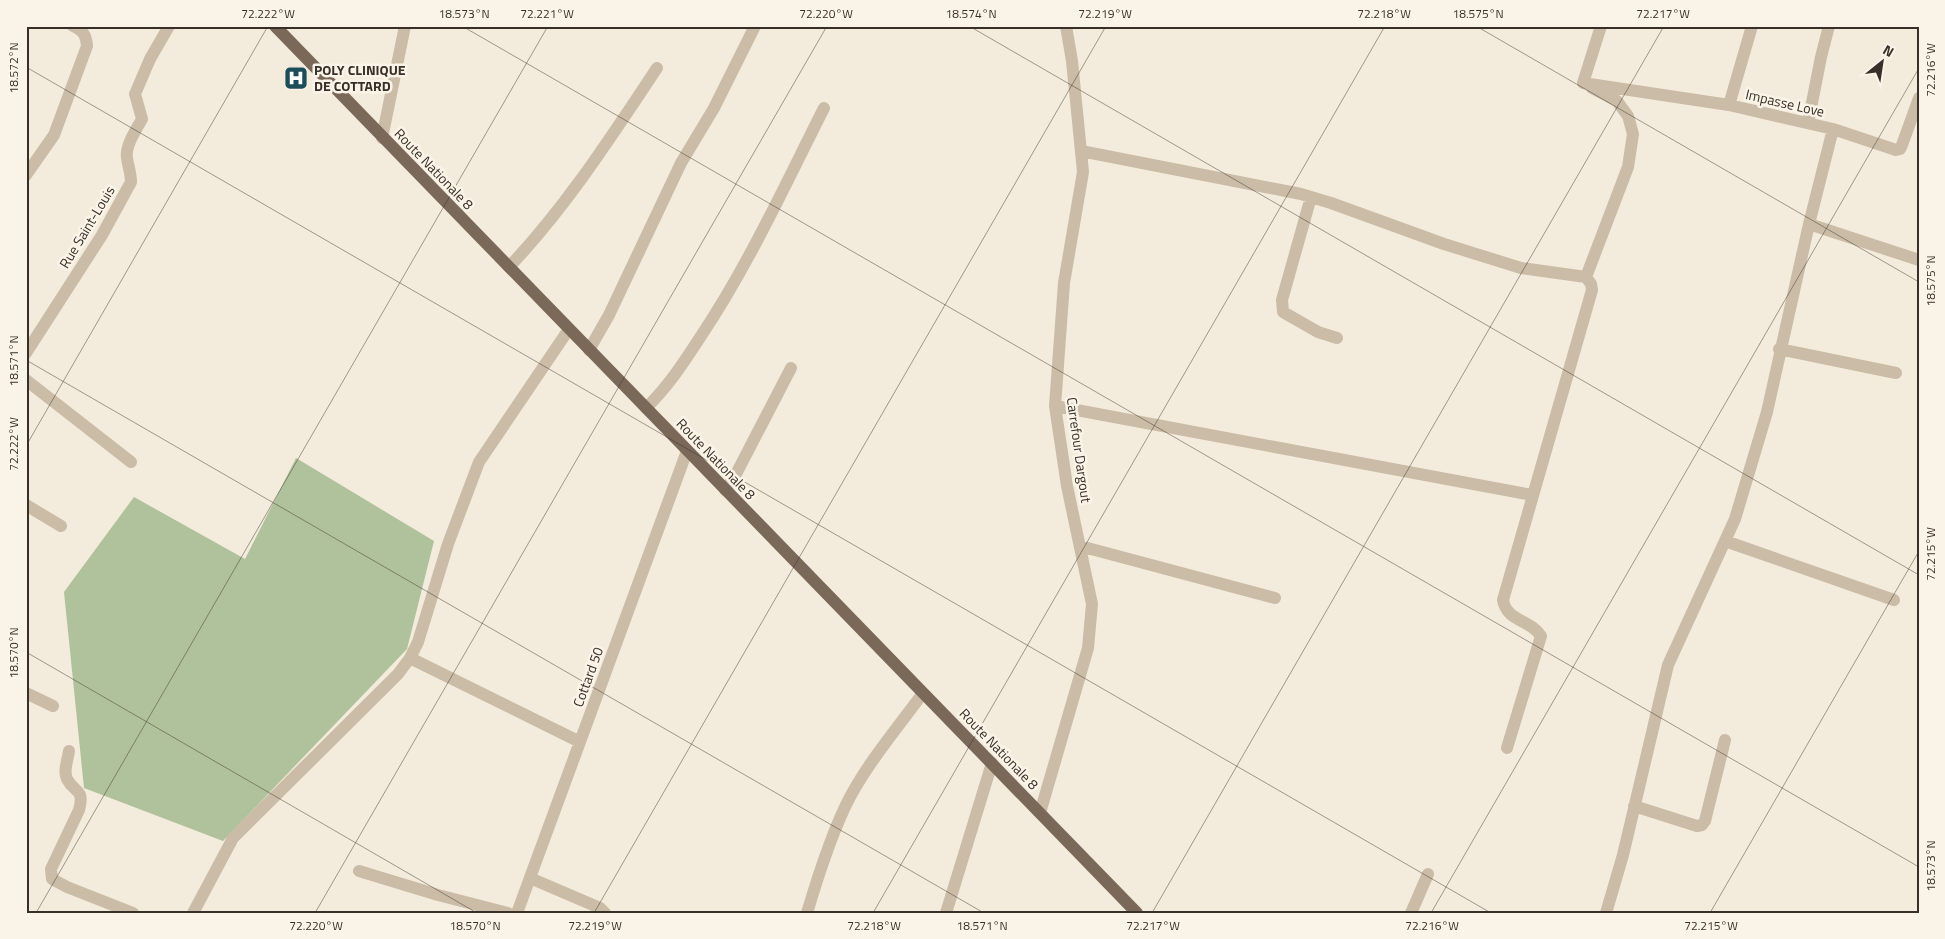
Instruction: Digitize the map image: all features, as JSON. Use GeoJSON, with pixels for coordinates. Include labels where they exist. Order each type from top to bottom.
{"type":"FeatureCollection","features":[{"type":"Feature","properties":{"kind":"main road","name":"Route Nationale 8"},"geometry":{"type":"LineString","coordinates":[[274,26],[992,763],[1134,912]]}},
{"type":"Feature","properties":{"kind":"street"},"geometry":{"type":"LineString","coordinates":[[26,175],[54,136],[87,46],[83,31],[73,26]]}},
{"type":"Feature","properties":{"kind":"street","name":"Rue Saint-Louis"},"geometry":{"type":"LineString","coordinates":[[26,353],[102,235],[131,182],[131,174],[126,156],[142,119],[135,94],[150,59],[169,26]]}},
{"type":"Feature","properties":{"kind":"street"},"geometry":{"type":"LineString","coordinates":[[382,138],[405,26]]}},
{"type":"Feature","properties":{"kind":"street"},"geometry":{"type":"LineString","coordinates":[[589,350],[609,315],[681,163],[714,108],[755,26]]}},
{"type":"Feature","properties":{"kind":"street","name":"Carrefour Dargout"},"geometry":{"type":"LineString","coordinates":[[1040,813],[1088,648],[1092,604],[1067,486],[1056,406],[1064,283],[1084,172],[1072,61],[1066,26]]}},
{"type":"Feature","properties":{"kind":"street"},"geometry":{"type":"LineString","coordinates":[[1586,277],[1628,167],[1633,134],[1628,116],[1617,101],[1583,83],[1601,26]]}},
{"type":"Feature","properties":{"kind":"street"},"geometry":{"type":"LineString","coordinates":[[1729,106],[1752,26]]}},
{"type":"Feature","properties":{"kind":"street"},"geometry":{"type":"LineString","coordinates":[[1808,123],[1829,26]]}},
{"type":"Feature","properties":{"kind":"street"},"geometry":{"type":"LineString","coordinates":[[509,268],[538,236],[572,193],[657,68]]}},
{"type":"Feature","properties":{"kind":"street","name":"Impasse Love"},"geometry":{"type":"LineString","coordinates":[[1583,83],[1729,106],[1808,123],[1899,149],[1919,98]]}},
{"type":"Feature","properties":{"kind":"street"},"geometry":{"type":"LineString","coordinates":[[646,408],[663,392],[722,304],[824,108]]}},
{"type":"Feature","properties":{"kind":"street"},"geometry":{"type":"LineString","coordinates":[[1606,913],[1668,665],[1735,519],[1767,412],[1808,224],[1833,130]]}},
{"type":"Feature","properties":{"kind":"street"},"geometry":{"type":"LineString","coordinates":[[1082,151],[1311,197],[1444,244],[1522,268],[1586,277],[1592,284],[1592,290],[1503,600],[1504,607],[1509,614],[1531,626],[1542,636],[1507,748]]}},
{"type":"Feature","properties":{"kind":"street"},"geometry":{"type":"LineString","coordinates":[[1311,197],[1282,300],[1282,312],[1318,332],[1337,338]]}},
{"type":"Feature","properties":{"kind":"street"},"geometry":{"type":"LineString","coordinates":[[1808,224],[1919,260]]}},
{"type":"Feature","properties":{"kind":"street"},"geometry":{"type":"LineString","coordinates":[[193,913],[233,838],[398,674],[410,658],[418,642],[448,544],[479,462],[569,328]]}},
{"type":"Feature","properties":{"kind":"street"},"geometry":{"type":"LineString","coordinates":[[1780,349],[1896,373]]}},
{"type":"Feature","properties":{"kind":"street"},"geometry":{"type":"LineString","coordinates":[[725,490],[735,476],[791,368]]}},
{"type":"Feature","properties":{"kind":"street"},"geometry":{"type":"LineString","coordinates":[[26,380],[131,462]]}},
{"type":"Feature","properties":{"kind":"street"},"geometry":{"type":"LineString","coordinates":[[1056,406],[1532,496]]}},
{"type":"Feature","properties":{"kind":"street","name":"Cottard 50"},"geometry":{"type":"LineString","coordinates":[[518,913],[687,451]]}},
{"type":"Feature","properties":{"kind":"street"},"geometry":{"type":"LineString","coordinates":[[26,505],[61,526]]}},
{"type":"Feature","properties":{"kind":"street"},"geometry":{"type":"LineString","coordinates":[[1725,541],[1894,600]]}},
{"type":"Feature","properties":{"kind":"street"},"geometry":{"type":"LineString","coordinates":[[1080,546],[1275,598]]}},
{"type":"Feature","properties":{"kind":"street"},"geometry":{"type":"LineString","coordinates":[[410,658],[580,742]]}},
{"type":"Feature","properties":{"kind":"street"},"geometry":{"type":"LineString","coordinates":[[26,692],[53,706]]}},
{"type":"Feature","properties":{"kind":"street"},"geometry":{"type":"LineString","coordinates":[[807,913],[819,874],[849,798],[861,778],[923,693]]}},
{"type":"Feature","properties":{"kind":"street"},"geometry":{"type":"LineString","coordinates":[[1634,806],[1697,826],[1702,825],[1705,821],[1725,740]]}},
{"type":"Feature","properties":{"kind":"street"},"geometry":{"type":"LineString","coordinates":[[69,751],[65,772],[67,778],[79,791],[81,800],[79,810],[50,869],[52,879],[67,887],[133,913]]}},
{"type":"Feature","properties":{"kind":"street"},"geometry":{"type":"LineString","coordinates":[[946,913],[992,763]]}},
{"type":"Feature","properties":{"kind":"street"},"geometry":{"type":"LineString","coordinates":[[359,871],[438,895],[508,913]]}},
{"type":"Feature","properties":{"kind":"street"},"geometry":{"type":"LineString","coordinates":[[1411,913],[1428,874]]}},
{"type":"Feature","properties":{"kind":"street"},"geometry":{"type":"LineString","coordinates":[[530,878],[600,908],[605,913]]}},
{"type":"Feature","properties":{"kind":"green space"},"geometry":{"type":"Polygon","coordinates":[[[296,458],[434,541],[407,649],[223,841],[84,788],[64,592],[134,497],[245,559],[296,458]]]}},
{"type":"Feature","properties":{"kind":"place","name":"POLY CLINIQUE DE COTTARD"},"geometry":{"type":"Point","coordinates":[296,78]}}]}
